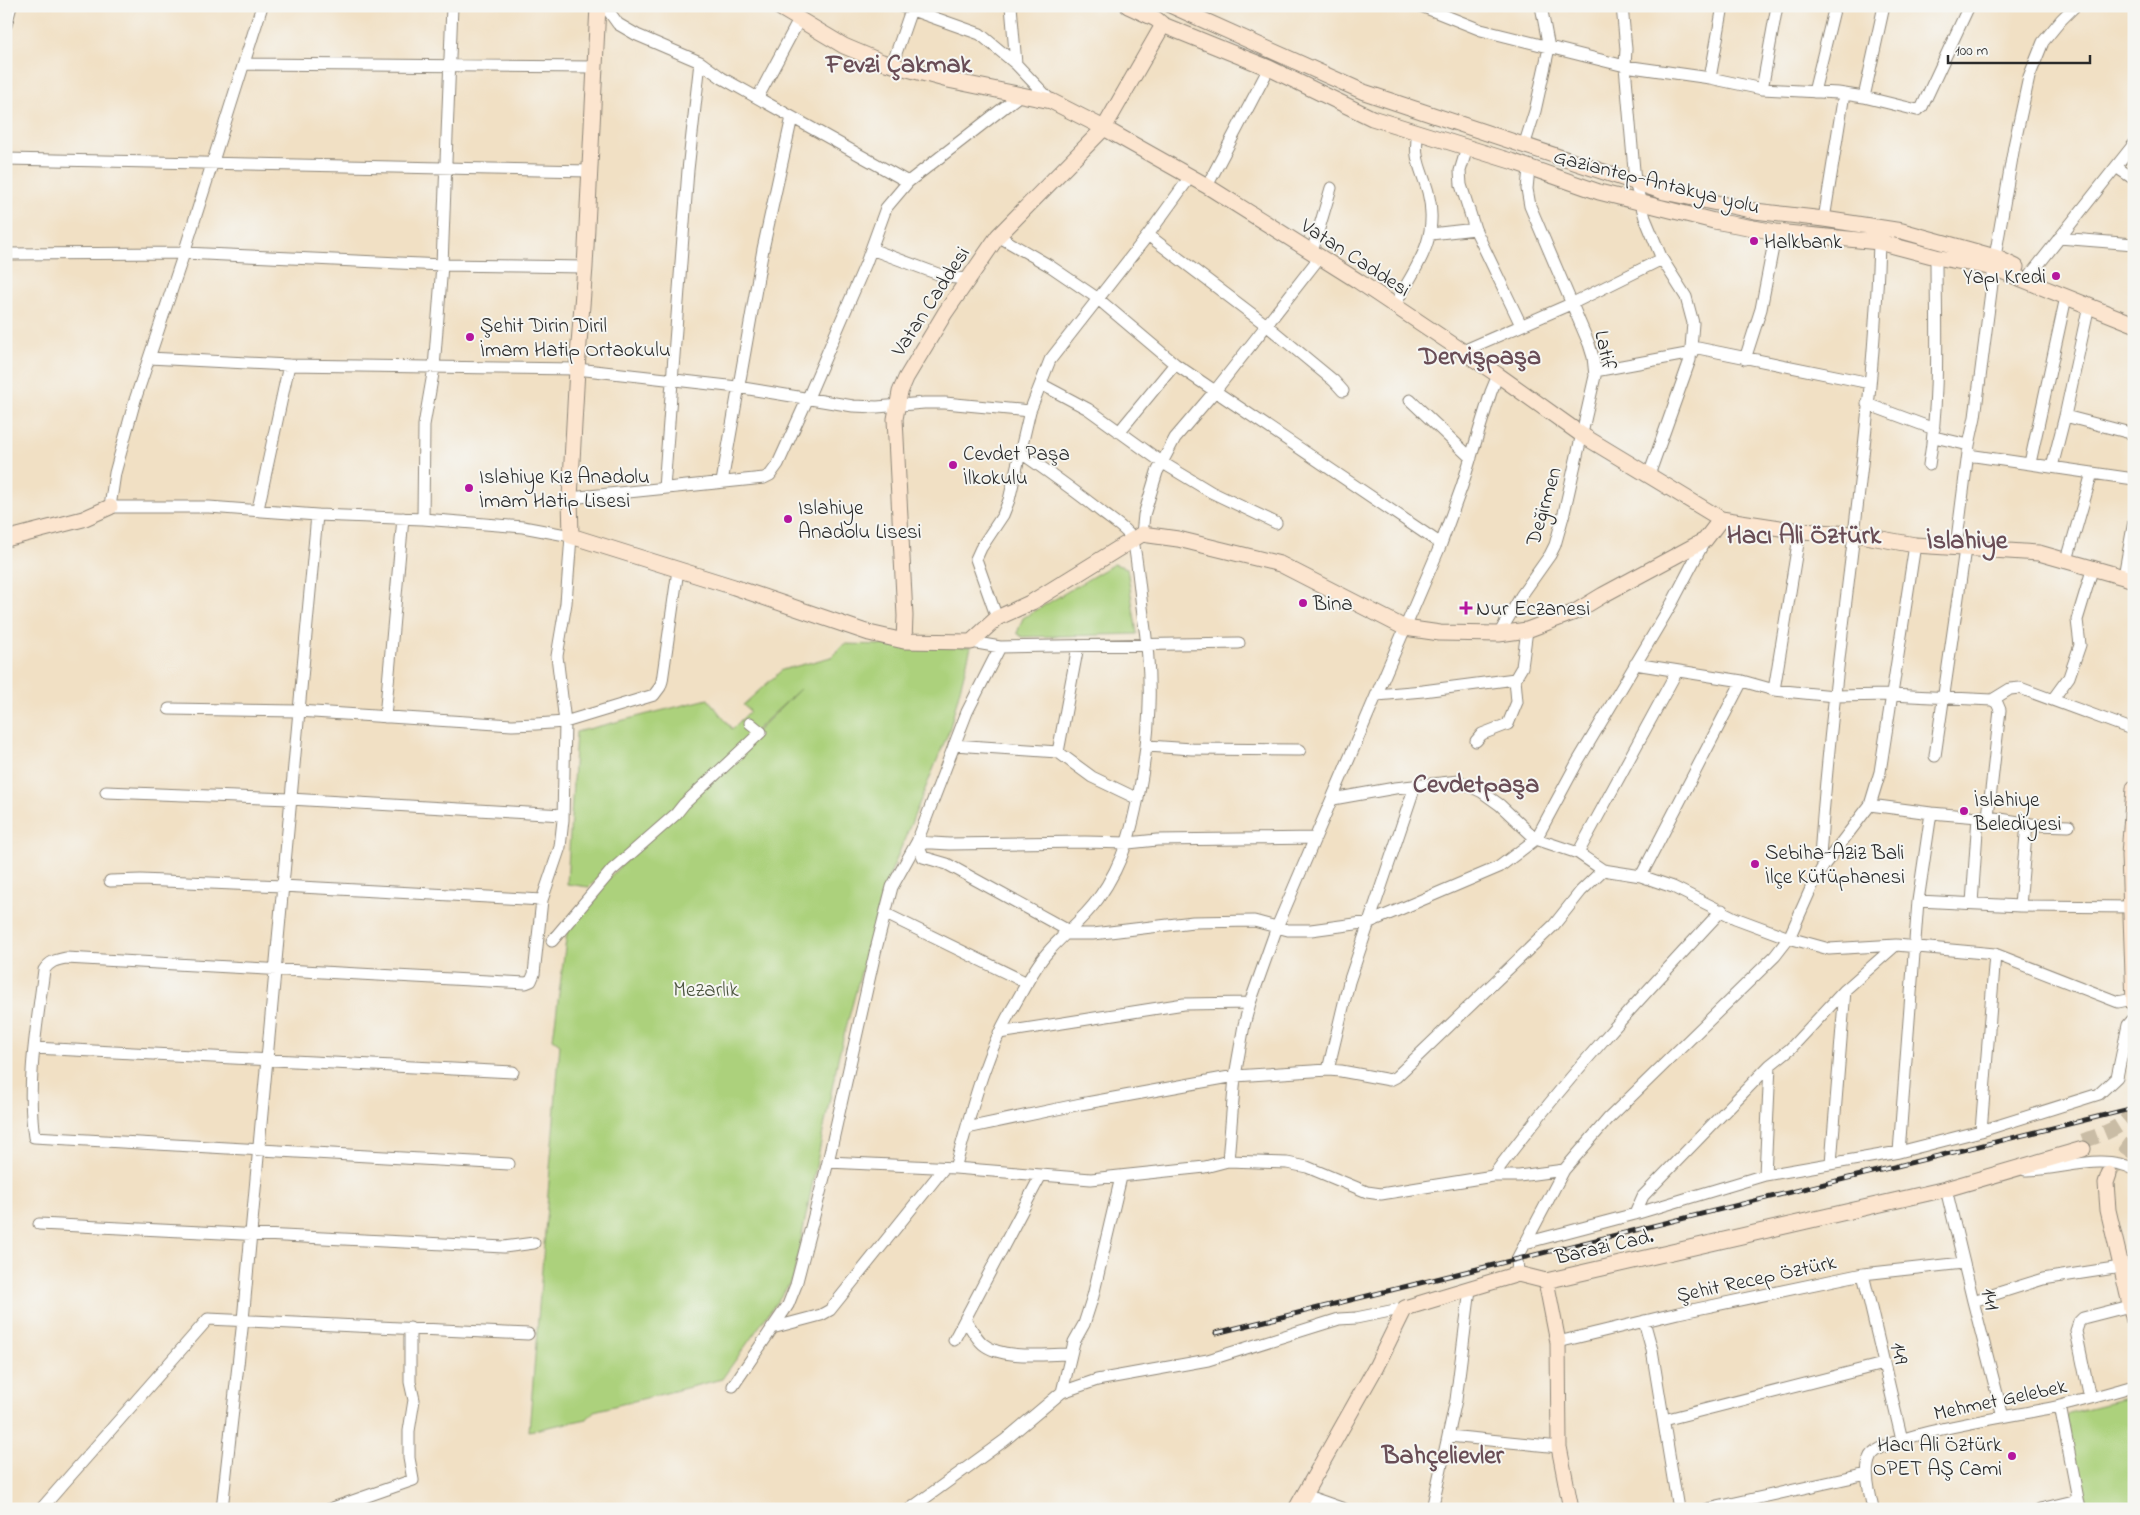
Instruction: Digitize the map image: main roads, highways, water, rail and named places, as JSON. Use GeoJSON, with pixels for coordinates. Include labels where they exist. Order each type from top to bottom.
{"type":"FeatureCollection","features":[{"type":"Feature","properties":{"kind":"tunnel"},"geometry":{"type":"LineString","coordinates":[[2083,1141],[2118,1126],[2134,1110]]}},
{"type":"Feature","properties":{"kind":"tunnel"},"geometry":{"type":"LineString","coordinates":[[2110,1173],[2134,1140]]}},
{"type":"Feature","properties":{"kind":"railway"},"geometry":{"type":"LineString","coordinates":[[1216,1333],[2134,1108]]}},
{"type":"Feature","properties":{"kind":"place","name":"Halkbank"},"geometry":{"type":"Point","coordinates":[1754,241]}},
{"type":"Feature","properties":{"kind":"place","name":"Yapı Kredi"},"geometry":{"type":"Point","coordinates":[2056,276]}},
{"type":"Feature","properties":{"kind":"place","name":"Şehit Dirin Diril İmam Hatip Ortaokulu"},"geometry":{"type":"Point","coordinates":[470,337]}},
{"type":"Feature","properties":{"kind":"place","name":"Cevdet Paşa İlkokulu"},"geometry":{"type":"Point","coordinates":[953,465]}},
{"type":"Feature","properties":{"kind":"place","name":"Islahiye Kız Anadolu İmam Hatip Lisesi"},"geometry":{"type":"Point","coordinates":[469,488]}},
{"type":"Feature","properties":{"kind":"place","name":"Islahiye Anadolu Lisesi"},"geometry":{"type":"Point","coordinates":[788,519]}},
{"type":"Feature","properties":{"kind":"place","name":"Bina"},"geometry":{"type":"Point","coordinates":[1303,603]}},
{"type":"Feature","properties":{"kind":"place","name":"Nur Eczanesi"},"geometry":{"type":"Point","coordinates":[1466,608]}},
{"type":"Feature","properties":{"kind":"place","name":"İslahiye Belediyesi"},"geometry":{"type":"Point","coordinates":[1964,811]}},
{"type":"Feature","properties":{"kind":"place","name":"Sebiha-Aziz Bali İlçe Kütüphanesi"},"geometry":{"type":"Point","coordinates":[1755,864]}},
{"type":"Feature","properties":{"kind":"place","name":"Hacı Ali Öztürk OPET AŞ Cami"},"geometry":{"type":"Point","coordinates":[2012,1456]}},
{"type":"Feature","properties":{"kind":"district","name":"Fevzi Çakmak"},"geometry":{"type":"Point","coordinates":[899,63]}},
{"type":"Feature","properties":{"kind":"district","name":"Dervişpaşa"},"geometry":{"type":"Point","coordinates":[1480,355]}},
{"type":"Feature","properties":{"kind":"district","name":"Hacı Ali Öztürk"},"geometry":{"type":"Point","coordinates":[1804,534]}},
{"type":"Feature","properties":{"kind":"district","name":"İslahiye"},"geometry":{"type":"Point","coordinates":[1967,539]}},
{"type":"Feature","properties":{"kind":"district","name":"Cevdetpaşa"},"geometry":{"type":"Point","coordinates":[1476,783]}},
{"type":"Feature","properties":{"kind":"district","name":"Bahçelievler"},"geometry":{"type":"Point","coordinates":[1443,1454]}},
{"type":"Feature","properties":{"kind":"park label","name":"Mezarlık"},"geometry":{"type":"Point","coordinates":[706,989]}}]}
